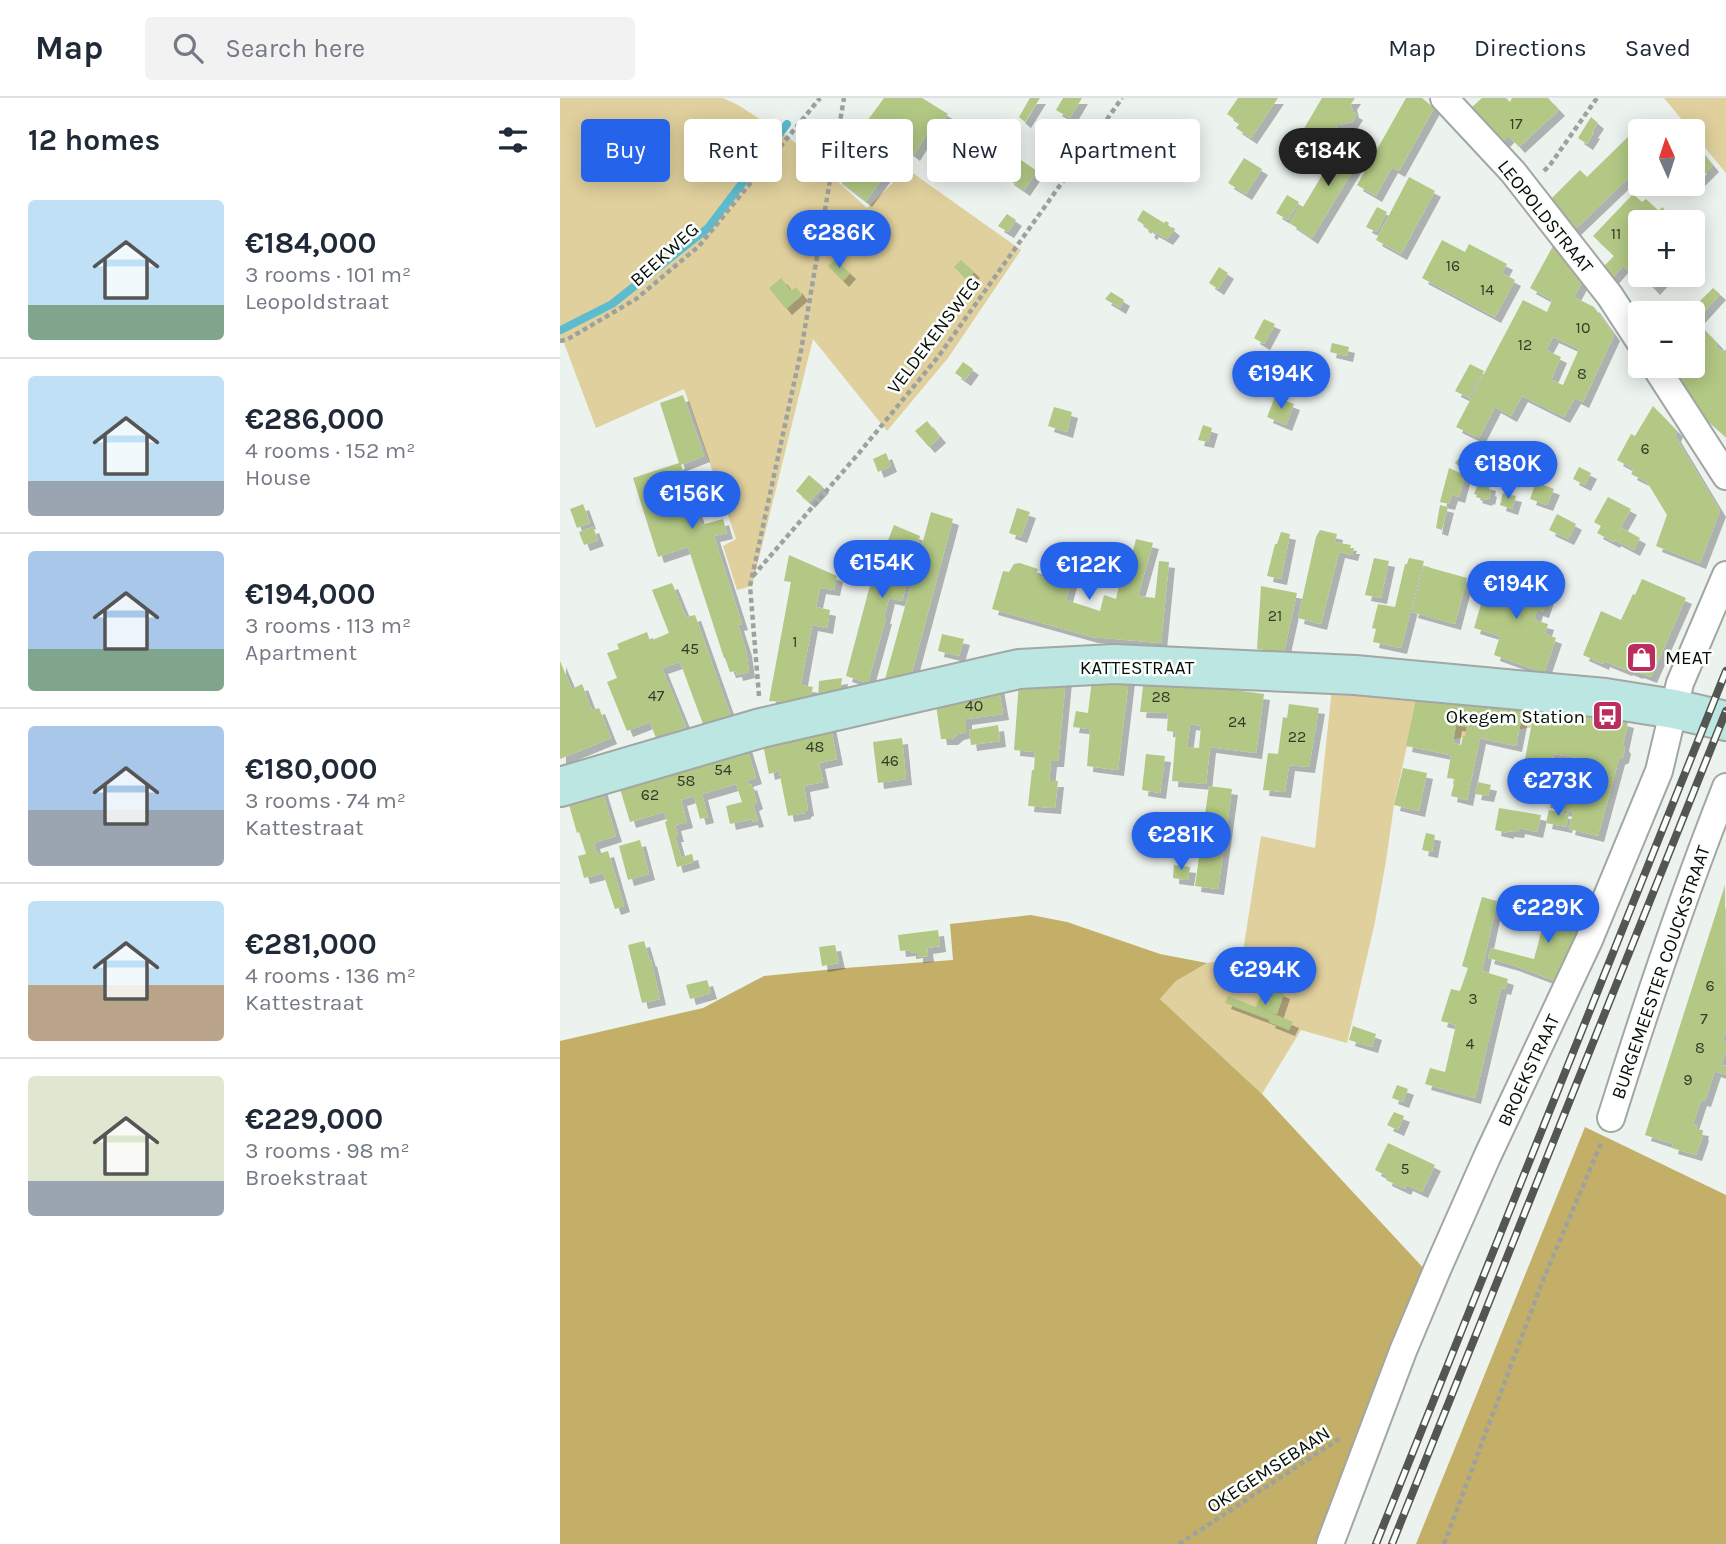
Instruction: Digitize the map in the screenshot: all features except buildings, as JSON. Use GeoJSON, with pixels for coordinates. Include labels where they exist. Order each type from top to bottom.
{"type":"FeatureCollection","features":[{"type":"Feature","properties":{"kind":"main road","name":"KATTESTRAAT"},"geometry":{"type":"LineString","coordinates":[[560,787],[761,728],[1019,669],[1114,664],[1355,675],[1605,698],[1726,721]]}},
{"type":"Feature","properties":{"kind":"street","name":"LEOPOLDSTRAAT"},"geometry":{"type":"LineString","coordinates":[[1444,98],[1513,172],[1610,296],[1628,324]]}},
{"type":"Feature","properties":{"kind":"street"},"geometry":{"type":"LineString","coordinates":[[1663,378],[1726,476]]}},
{"type":"Feature","properties":{"kind":"street"},"geometry":{"type":"LineString","coordinates":[[1674,709],[1680,683],[1726,575]]}},
{"type":"Feature","properties":{"kind":"street","name":"BROEKSTRAAT"},"geometry":{"type":"LineString","coordinates":[[1330,1544],[1437,1270],[1599,916],[1658,771],[1674,709]]}},
{"type":"Feature","properties":{"kind":"street","name":"BURGEMEESTER COUCKSTRAAT"},"geometry":{"type":"LineString","coordinates":[[1611,1118],[1646,1004],[1726,787]]}},
{"type":"Feature","properties":{"kind":"path","name":"BEEKWEG"},"geometry":{"type":"LineString","coordinates":[[560,341],[568,339],[636,299],[699,246],[821,98]]}},
{"type":"Feature","properties":{"kind":"path"},"geometry":{"type":"LineString","coordinates":[[761,728],[750,586],[801,351],[844,98]]}},
{"type":"Feature","properties":{"kind":"path","name":"VELDEKENSWEG"},"geometry":{"type":"LineString","coordinates":[[752,578],[938,357],[1122,98]]}},
{"type":"Feature","properties":{"kind":"path"},"geometry":{"type":"LineString","coordinates":[[1525,188],[1550,165],[1598,98]]}},
{"type":"Feature","properties":{"kind":"path"},"geometry":{"type":"LineString","coordinates":[[1444,1544],[1543,1280],[1611,1118]]}},
{"type":"Feature","properties":{"kind":"path","name":"OKEGEMSEBAAN"},"geometry":{"type":"LineString","coordinates":[[1179,1544],[1362,1424],[1375,1428]]}},
{"type":"Feature","properties":{"kind":"shaded area"},"geometry":{"type":"Polygon","coordinates":[[[560,98],[723,98],[760,119],[684,119],[684,182],[782,182],[782,133],[796,144],[796,182],[838,182],[867,208],[894,182],[913,182],[913,173],[1021,250],[948,358],[887,431],[813,339],[752,586],[737,590],[723,546],[736,539],[684,389],[596,428],[564,343],[560,343],[560,98]]]}},
{"type":"Feature","properties":{"kind":"shaded area"},"geometry":{"type":"Polygon","coordinates":[[[1664,98],[1726,98],[1726,173],[1705,148],[1705,119],[1681,119],[1664,98]]]}},
{"type":"Feature","properties":{"kind":"shaded area"},"geometry":{"type":"Polygon","coordinates":[[[1332,688],[1608,716],[1407,746],[1394,805],[1375,922],[1347,1043],[1301,1030],[1262,1094],[1160,999],[1176,981],[1207,963],[1242,958],[1261,836],[1315,848],[1332,688]]]}},
{"type":"Feature","properties":{"kind":"shaded area"},"geometry":{"type":"Polygon","coordinates":[[[1031,915],[1067,922],[1160,954],[1207,963],[1176,981],[1160,999],[1262,1094],[1428,1273],[1329,1544],[560,1544],[560,1041],[703,1008],[764,976],[953,960],[950,924],[1031,915]]]}},
{"type":"Feature","properties":{"kind":"shaded area"},"geometry":{"type":"Polygon","coordinates":[[[1585,1127],[1726,1195],[1726,1544],[1416,1544],[1585,1127]]]}},
{"type":"Feature","properties":{"kind":"waterway"},"geometry":{"type":"LineString","coordinates":[[561,330],[612,304],[708,228],[787,124]]}},
{"type":"Feature","properties":{"kind":"railway"},"geometry":{"type":"LineString","coordinates":[[1376,1544],[1726,671]]}},
{"type":"Feature","properties":{"kind":"railway"},"geometry":{"type":"LineString","coordinates":[[1392,1544],[1726,711]]}},
{"type":"Feature","properties":{"kind":"place","name":"MEAT"},"geometry":{"type":"Point","coordinates":[1642,657]}},
{"type":"Feature","properties":{"kind":"place","name":"Okegem Station"},"geometry":{"type":"Point","coordinates":[1608,716]}}]}
